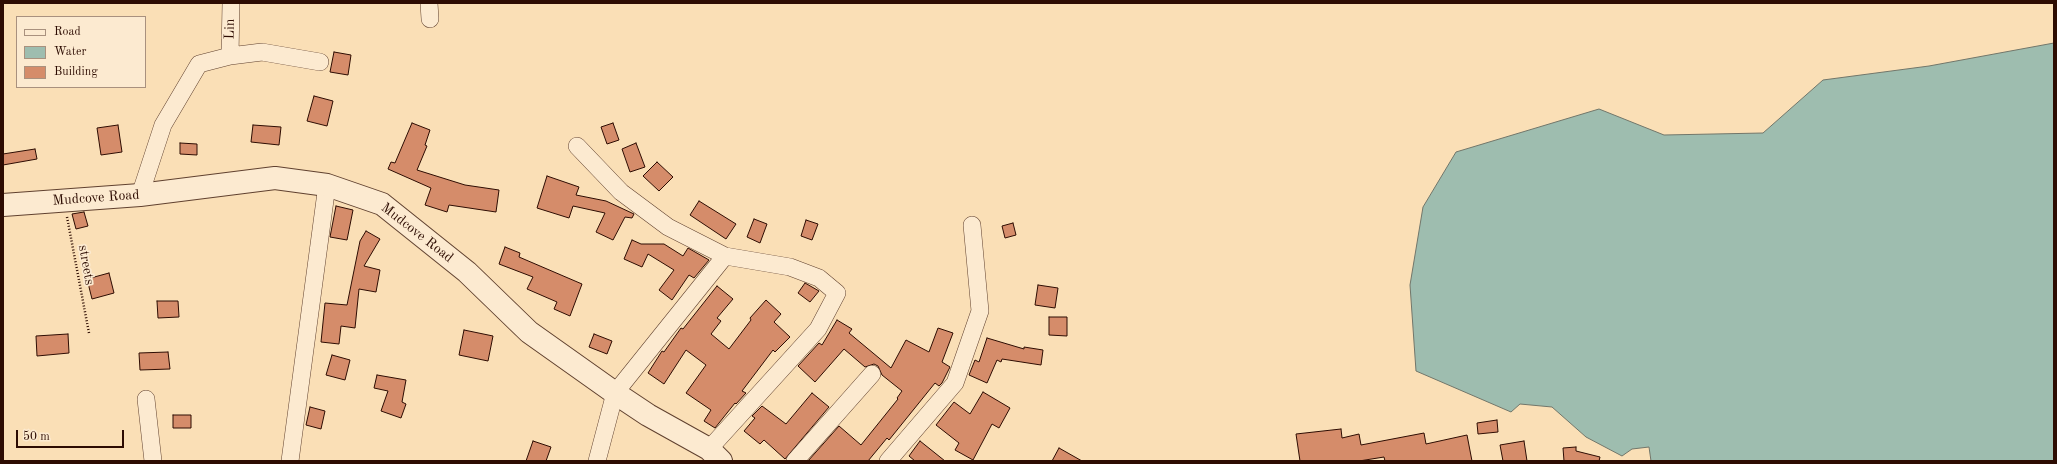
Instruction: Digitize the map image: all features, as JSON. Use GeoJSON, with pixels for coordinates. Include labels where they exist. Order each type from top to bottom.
{"type":"FeatureCollection","features":[{"type":"Feature","properties":{"kind":"street","name":"Lin"},"geometry":{"type":"LineString","coordinates":[[230,56],[231,3]]}},
{"type":"Feature","properties":{"kind":"street"},"geometry":{"type":"LineString","coordinates":[[140,195],[163,125],[199,64],[230,56],[262,52],[320,62]]}},
{"type":"Feature","properties":{"kind":"street"},"geometry":{"type":"LineString","coordinates":[[577,146],[621,192],[668,227],[724,256],[790,267],[819,278],[837,293],[818,329],[715,455]]}},
{"type":"Feature","properties":{"kind":"street","name":"Mudcove Road"},"geometry":{"type":"LineString","coordinates":[[3,205],[140,195],[275,178],[327,185],[382,204],[467,272],[529,332],[615,394],[715,455]]}},
{"type":"Feature","properties":{"kind":"street"},"geometry":{"type":"LineString","coordinates":[[287,461],[291,461],[327,185]]}},
{"type":"Feature","properties":{"kind":"street"},"geometry":{"type":"LineString","coordinates":[[888,461],[955,383],[980,312],[972,225]]}},
{"type":"Feature","properties":{"kind":"street"},"geometry":{"type":"LineString","coordinates":[[597,461],[615,394],[724,256]]}},
{"type":"Feature","properties":{"kind":"street"},"geometry":{"type":"LineString","coordinates":[[795,461],[872,374]]}},
{"type":"Feature","properties":{"kind":"street"},"geometry":{"type":"LineString","coordinates":[[146,399],[153,461]]}},
{"type":"Feature","properties":{"kind":"path","name":"streets"},"geometry":{"type":"LineString","coordinates":[[64,201],[89,332]]}},
{"type":"Feature","properties":{"kind":"water"},"geometry":{"type":"Polygon","coordinates":[[[2054,43],[2054,461],[1651,461],[1649,447],[1632,449],[1622,456],[1586,437],[1552,407],[1520,404],[1511,412],[1416,371],[1410,285],[1423,207],[1456,152],[1599,109],[1664,135],[1763,133],[1823,80],[1929,66],[2054,43]]]}},
{"type":"Feature","properties":{"kind":"building"},"geometry":{"type":"Polygon","coordinates":[[[334,52],[351,55],[348,75],[330,72],[334,52]]]}},
{"type":"Feature","properties":{"kind":"building"},"geometry":{"type":"Polygon","coordinates":[[[314,96],[333,101],[327,126],[307,121],[314,96]]]}},
{"type":"Feature","properties":{"kind":"building"},"geometry":{"type":"Polygon","coordinates":[[[412,123],[430,130],[425,145],[427,146],[417,170],[465,185],[499,190],[496,212],[449,205],[447,212],[425,205],[431,188],[388,169],[391,162],[395,163],[412,123]]]}},
{"type":"Feature","properties":{"kind":"building"},"geometry":{"type":"Polygon","coordinates":[[[613,123],[619,140],[607,144],[601,127],[613,123]]]}},
{"type":"Feature","properties":{"kind":"building"},"geometry":{"type":"Polygon","coordinates":[[[118,125],[122,152],[101,155],[97,128],[118,125]]]}},
{"type":"Feature","properties":{"kind":"building"},"geometry":{"type":"Polygon","coordinates":[[[253,125],[281,127],[279,145],[251,142],[253,125]]]}},
{"type":"Feature","properties":{"kind":"building"},"geometry":{"type":"Polygon","coordinates":[[[180,143],[197,144],[197,155],[180,154],[180,143]]]}},
{"type":"Feature","properties":{"kind":"building"},"geometry":{"type":"Polygon","coordinates":[[[636,143],[645,167],[630,172],[622,149],[636,143]]]}},
{"type":"Feature","properties":{"kind":"building"},"geometry":{"type":"Polygon","coordinates":[[[35,149],[37,159],[3,165],[3,154],[35,149]]]}},
{"type":"Feature","properties":{"kind":"building"},"geometry":{"type":"Polygon","coordinates":[[[657,162],[673,177],[659,191],[643,176],[657,162]]]}},
{"type":"Feature","properties":{"kind":"building"},"geometry":{"type":"Polygon","coordinates":[[[547,176],[579,187],[576,195],[606,201],[634,214],[632,218],[625,217],[613,240],[596,232],[605,213],[573,206],[569,218],[537,208],[547,176]]]}},
{"type":"Feature","properties":{"kind":"building"},"geometry":{"type":"Polygon","coordinates":[[[699,201],[736,224],[726,239],[690,215],[699,201]]]}},
{"type":"Feature","properties":{"kind":"building"},"geometry":{"type":"Polygon","coordinates":[[[336,206],[353,210],[347,240],[330,237],[336,206]]]}},
{"type":"Feature","properties":{"kind":"building"},"geometry":{"type":"Polygon","coordinates":[[[84,212],[88,226],[76,229],[72,214],[84,212]]]}},
{"type":"Feature","properties":{"kind":"building"},"geometry":{"type":"Polygon","coordinates":[[[754,219],[767,224],[760,243],[747,237],[754,219]]]}},
{"type":"Feature","properties":{"kind":"building"},"geometry":{"type":"Polygon","coordinates":[[[806,220],[818,224],[812,240],[801,236],[806,220]]]}},
{"type":"Feature","properties":{"kind":"building"},"geometry":{"type":"Polygon","coordinates":[[[1013,223],[1016,235],[1005,238],[1002,226],[1013,223]]]}},
{"type":"Feature","properties":{"kind":"building"},"geometry":{"type":"Polygon","coordinates":[[[366,231],[380,239],[364,266],[380,270],[376,292],[359,289],[355,328],[341,326],[339,344],[321,342],[325,303],[347,305],[360,241],[366,231]]]}},
{"type":"Feature","properties":{"kind":"building"},"geometry":{"type":"Polygon","coordinates":[[[632,240],[641,244],[664,244],[683,256],[688,248],[709,260],[694,278],[689,275],[672,300],[659,290],[674,270],[648,254],[642,267],[624,259],[632,240]]]}},
{"type":"Feature","properties":{"kind":"building"},"geometry":{"type":"Polygon","coordinates":[[[505,247],[520,253],[519,257],[582,284],[570,316],[554,309],[557,302],[527,289],[533,277],[499,264],[505,247]]]}},
{"type":"Feature","properties":{"kind":"building"},"geometry":{"type":"Polygon","coordinates":[[[109,273],[114,293],[92,299],[87,279],[109,273]]]}},
{"type":"Feature","properties":{"kind":"building"},"geometry":{"type":"Polygon","coordinates":[[[805,283],[819,291],[810,302],[798,293],[805,283]]]}},
{"type":"Feature","properties":{"kind":"building"},"geometry":{"type":"Polygon","coordinates":[[[1038,285],[1058,288],[1055,308],[1035,305],[1038,285]]]}},
{"type":"Feature","properties":{"kind":"building"},"geometry":{"type":"Polygon","coordinates":[[[717,286],[733,299],[717,318],[721,321],[711,334],[729,349],[751,320],[750,318],[766,300],[781,314],[774,322],[790,337],[775,352],[773,350],[742,391],[746,393],[736,404],[735,403],[715,428],[704,421],[711,410],[686,393],[706,365],[686,350],[664,384],[648,373],[662,351],[664,352],[681,328],[683,329],[717,286]]]}},
{"type":"Feature","properties":{"kind":"building"},"geometry":{"type":"Polygon","coordinates":[[[157,301],[178,301],[179,317],[158,318],[157,301]]]}},
{"type":"Feature","properties":{"kind":"building"},"geometry":{"type":"Polygon","coordinates":[[[1049,317],[1067,317],[1067,336],[1049,335],[1049,317]]]}},
{"type":"Feature","properties":{"kind":"building"},"geometry":{"type":"Polygon","coordinates":[[[837,320],[852,329],[849,333],[891,368],[906,340],[929,352],[938,328],[953,333],[942,362],[950,367],[942,383],[939,386],[935,383],[889,440],[887,438],[868,461],[808,461],[839,426],[861,445],[898,399],[897,398],[902,391],[882,375],[878,366],[874,364],[865,367],[844,349],[815,382],[798,366],[819,343],[822,345],[837,320]]]}},
{"type":"Feature","properties":{"kind":"building"},"geometry":{"type":"Polygon","coordinates":[[[464,330],[493,336],[488,361],[459,355],[464,330]]]}},
{"type":"Feature","properties":{"kind":"building"},"geometry":{"type":"Polygon","coordinates":[[[68,334],[69,353],[37,356],[36,336],[68,334]]]}},
{"type":"Feature","properties":{"kind":"building"},"geometry":{"type":"Polygon","coordinates":[[[594,334],[612,341],[607,354],[589,347],[594,334]]]}},
{"type":"Feature","properties":{"kind":"building"},"geometry":{"type":"Polygon","coordinates":[[[987,338],[1024,349],[1024,347],[1043,350],[1041,365],[1002,359],[1001,362],[997,360],[987,383],[969,375],[975,360],[979,362],[987,338]]]}},
{"type":"Feature","properties":{"kind":"building"},"geometry":{"type":"Polygon","coordinates":[[[168,352],[170,369],[140,370],[139,353],[168,352]]]}},
{"type":"Feature","properties":{"kind":"building"},"geometry":{"type":"Polygon","coordinates":[[[332,355],[350,360],[345,380],[326,375],[332,355]]]}},
{"type":"Feature","properties":{"kind":"building"},"geometry":{"type":"Polygon","coordinates":[[[377,375],[406,380],[402,402],[406,404],[401,418],[381,411],[388,391],[374,388],[377,375]]]}},
{"type":"Feature","properties":{"kind":"building"},"geometry":{"type":"Polygon","coordinates":[[[983,392],[1010,408],[999,428],[992,424],[973,460],[955,450],[959,443],[936,425],[954,402],[970,414],[983,392]]]}},
{"type":"Feature","properties":{"kind":"building"},"geometry":{"type":"Polygon","coordinates":[[[812,393],[829,407],[785,459],[764,440],[760,444],[744,431],[755,418],[752,416],[762,406],[786,424],[812,393]]]}},
{"type":"Feature","properties":{"kind":"building"},"geometry":{"type":"Polygon","coordinates":[[[310,407],[325,411],[321,429],[306,425],[310,407]]]}},
{"type":"Feature","properties":{"kind":"building"},"geometry":{"type":"Polygon","coordinates":[[[173,415],[191,415],[191,428],[173,428],[173,415]]]}},
{"type":"Feature","properties":{"kind":"building"},"geometry":{"type":"Polygon","coordinates":[[[1497,420],[1498,432],[1478,434],[1477,423],[1497,420]]]}},
{"type":"Feature","properties":{"kind":"building"},"geometry":{"type":"Polygon","coordinates":[[[1341,429],[1342,438],[1359,434],[1361,445],[1424,433],[1426,444],[1467,435],[1472,461],[1385,461],[1384,457],[1359,461],[1300,461],[1296,434],[1341,429]]]}},
{"type":"Feature","properties":{"kind":"building"},"geometry":{"type":"Polygon","coordinates":[[[533,441],[551,447],[546,461],[526,461],[533,441]]]}},
{"type":"Feature","properties":{"kind":"building"},"geometry":{"type":"Polygon","coordinates":[[[920,441],[945,461],[915,461],[909,456],[920,441]]]}},
{"type":"Feature","properties":{"kind":"building"},"geometry":{"type":"Polygon","coordinates":[[[1524,441],[1527,461],[1503,461],[1500,445],[1524,441]]]}},
{"type":"Feature","properties":{"kind":"building"},"geometry":{"type":"Polygon","coordinates":[[[1576,447],[1576,451],[1600,457],[1599,461],[1564,461],[1563,448],[1576,447]]]}},
{"type":"Feature","properties":{"kind":"building"},"geometry":{"type":"Polygon","coordinates":[[[1059,448],[1082,461],[1052,461],[1059,448]]]}}]}
